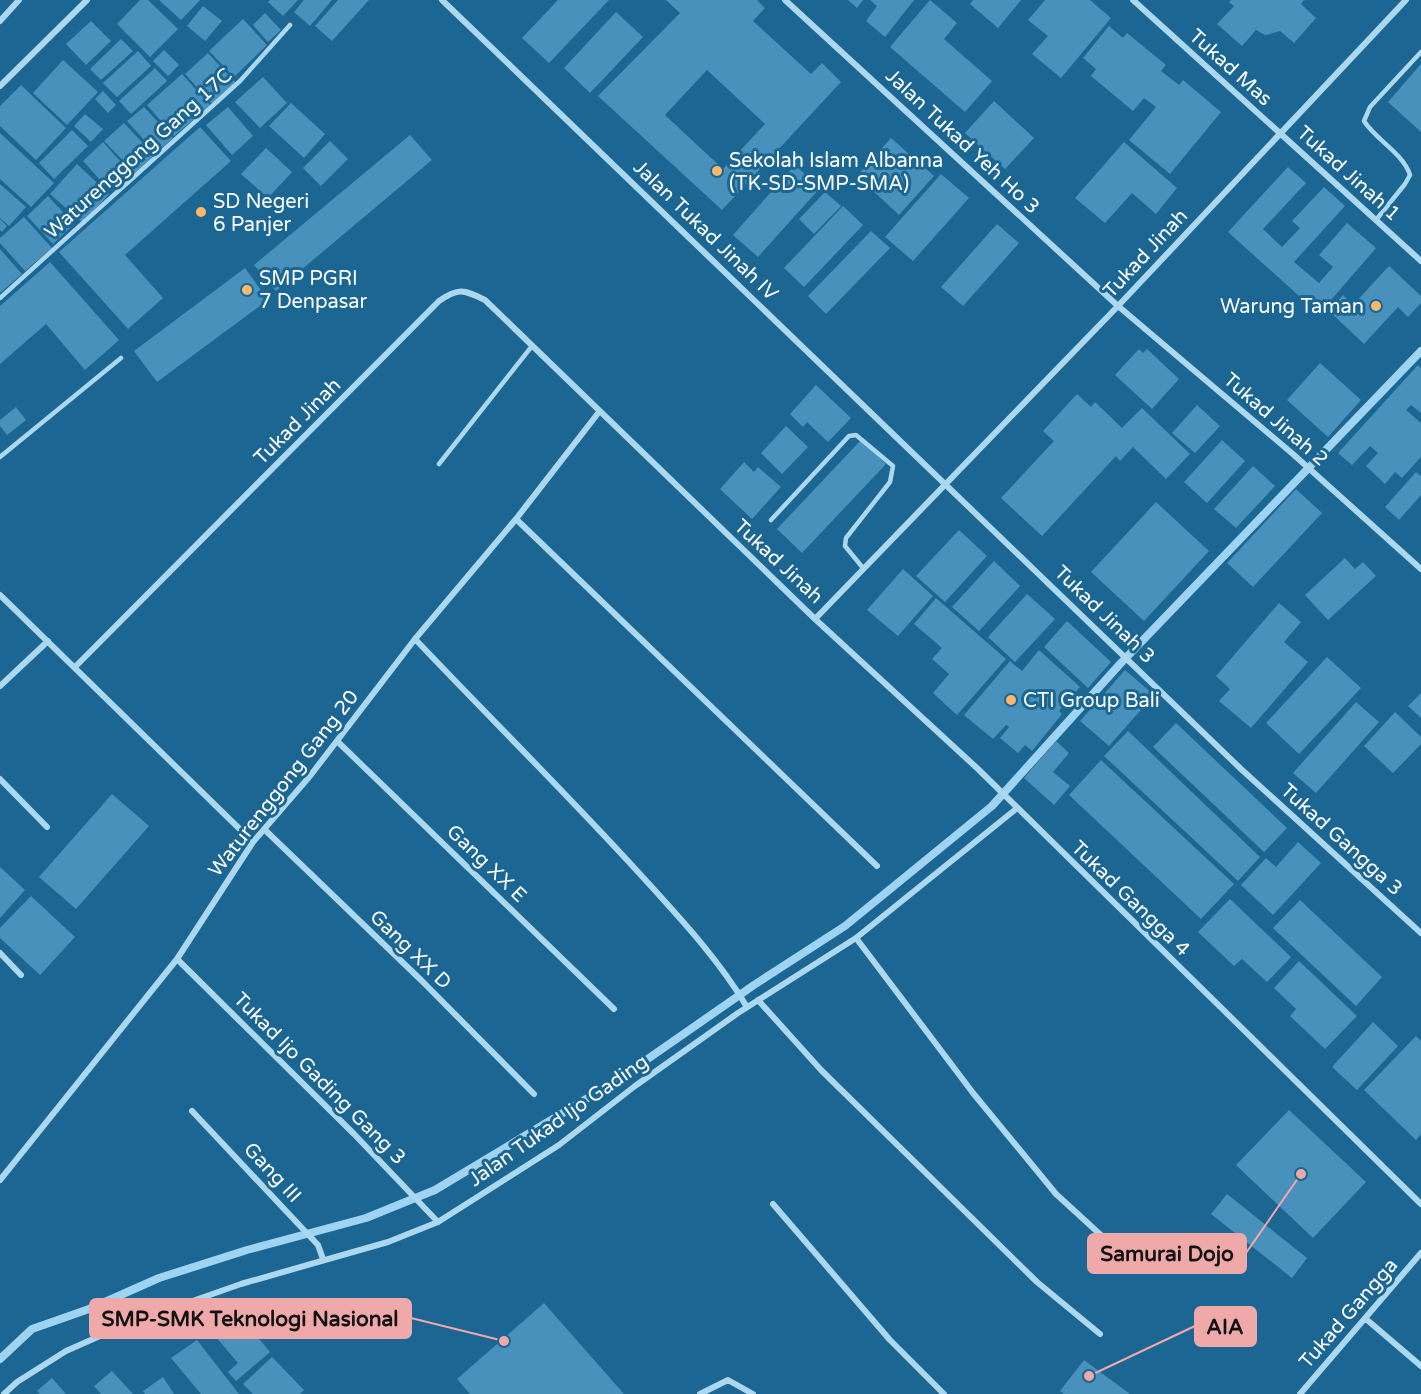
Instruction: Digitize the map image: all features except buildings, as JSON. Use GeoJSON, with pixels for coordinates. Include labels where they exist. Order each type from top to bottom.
{"type":"FeatureCollection","features":[{"type":"Feature","properties":{"kind":"street"},"geometry":{"type":"LineString","coordinates":[[0,21],[19,0]]}},
{"type":"Feature","properties":{"kind":"street"},"geometry":{"type":"LineString","coordinates":[[0,86],[87,0]]}},
{"type":"Feature","properties":{"kind":"street","name":"Jalan Tukad Jinah IV"},"geometry":{"type":"LineString","coordinates":[[442,0],[946,484]]}},
{"type":"Feature","properties":{"kind":"street","name":"Jalan Tukad Yeh Ho 3"},"geometry":{"type":"LineString","coordinates":[[785,0],[1118,306]]}},
{"type":"Feature","properties":{"kind":"street","name":"Tukad Mas"},"geometry":{"type":"LineString","coordinates":[[1133,0],[1281,134]]}},
{"type":"Feature","properties":{"kind":"street","name":"Tukad Jinah"},"geometry":{"type":"LineString","coordinates":[[75,667],[439,301],[453,292],[466,291],[485,300],[815,619],[1118,306],[1406,0]]}},
{"type":"Feature","properties":{"kind":"street","name":"Tukad Jinah 1"},"geometry":{"type":"LineString","coordinates":[[1281,134],[1421,261]]}},
{"type":"Feature","properties":{"kind":"street","name":"Tukad Jinah 2"},"geometry":{"type":"LineString","coordinates":[[1118,306],[1294,455],[1421,569]]}},
{"type":"Feature","properties":{"kind":"street","name":"Waturenggong Gang 20"},"geometry":{"type":"LineString","coordinates":[[0,1180],[177,959],[252,842],[337,741],[415,639],[516,519],[599,412]]}},
{"type":"Feature","properties":{"kind":"street","name":"Tukad Jinah 3"},"geometry":{"type":"LineString","coordinates":[[946,484],[1241,769]]}},
{"type":"Feature","properties":{"kind":"street"},"geometry":{"type":"LineString","coordinates":[[516,519],[877,866]]}},
{"type":"Feature","properties":{"kind":"street"},"geometry":{"type":"LineString","coordinates":[[0,596],[252,842]]}},
{"type":"Feature","properties":{"kind":"street","name":"Tukad Gangga 4"},"geometry":{"type":"LineString","coordinates":[[815,619],[978,769],[1016,809],[1421,1204]]}},
{"type":"Feature","properties":{"kind":"street"},"geometry":{"type":"LineString","coordinates":[[415,639],[603,833],[689,926],[730,979],[747,1007]]}},
{"type":"Feature","properties":{"kind":"street"},"geometry":{"type":"LineString","coordinates":[[0,686],[48,641]]}},
{"type":"Feature","properties":{"kind":"street","name":"Gang XX E"},"geometry":{"type":"LineString","coordinates":[[337,741],[614,1009]]}},
{"type":"Feature","properties":{"kind":"street","name":"Tukad Gangga 3"},"geometry":{"type":"LineString","coordinates":[[1241,769],[1421,933]]}},
{"type":"Feature","properties":{"kind":"street"},"geometry":{"type":"LineString","coordinates":[[0,779],[47,827]]}},
{"type":"Feature","properties":{"kind":"street","name":"Jalan Tukad Ijo Gading"},"geometry":{"type":"LineString","coordinates":[[4,1394],[17,1382],[66,1351],[127,1324],[242,1284],[388,1242],[438,1222],[559,1145],[635,1086],[747,1007],[856,938],[1016,809]]}},
{"type":"Feature","properties":{"kind":"street","name":"Gang XX D"},"geometry":{"type":"LineString","coordinates":[[264,829],[422,981],[534,1094]]}},
{"type":"Feature","properties":{"kind":"street"},"geometry":{"type":"LineString","coordinates":[[856,938],[973,1093],[1056,1194],[1138,1269]]}},
{"type":"Feature","properties":{"kind":"street"},"geometry":{"type":"LineString","coordinates":[[0,954],[21,975]]}},
{"type":"Feature","properties":{"kind":"street","name":"Tukad Ijo Gading Gang 3"},"geometry":{"type":"LineString","coordinates":[[177,959],[399,1179],[438,1222]]}},
{"type":"Feature","properties":{"kind":"street"},"geometry":{"type":"LineString","coordinates":[[758,1000],[820,1070],[1028,1274],[1100,1334]]}},
{"type":"Feature","properties":{"kind":"street","name":"Gang III"},"geometry":{"type":"LineString","coordinates":[[192,1111],[318,1245],[323,1259]]}},
{"type":"Feature","properties":{"kind":"street"},"geometry":{"type":"LineString","coordinates":[[773,1204],[890,1340],[944,1394]]}},
{"type":"Feature","properties":{"kind":"street","name":"Tukad Gangga"},"geometry":{"type":"LineString","coordinates":[[1300,1394],[1421,1253]]}},
{"type":"Feature","properties":{"kind":"street"},"geometry":{"type":"LineString","coordinates":[[1366,1319],[1421,1366]]}},
{"type":"Feature","properties":{"kind":"street"},"geometry":{"type":"LineString","coordinates":[[700,1394],[728,1380],[753,1394]]}},
{"type":"Feature","properties":{"kind":"lane","name":"Waturenggong Gang 17C"},"geometry":{"type":"LineString","coordinates":[[0,298],[240,81],[290,25]]}},
{"type":"Feature","properties":{"kind":"lane"},"geometry":{"type":"LineString","coordinates":[[1376,220],[1410,175],[1407,165],[1371,131],[1364,121],[1370,107],[1421,52]]}},
{"type":"Feature","properties":{"kind":"lane"},"geometry":{"type":"LineString","coordinates":[[439,464],[532,346]]}},
{"type":"Feature","properties":{"kind":"lane"},"geometry":{"type":"LineString","coordinates":[[0,457],[121,358]]}},
{"type":"Feature","properties":{"kind":"lane"},"geometry":{"type":"LineString","coordinates":[[771,520],[849,436],[856,435],[893,466],[894,472],[890,482],[846,538],[845,546],[848,552],[863,568]]}},
{"type":"Feature","properties":{"kind":"waterway"},"geometry":{"type":"LineString","coordinates":[[0,1359],[32,1329],[89,1309],[159,1278],[247,1250],[366,1218],[435,1190],[616,1081],[754,985],[845,926],[992,806],[1120,664],[1421,351]]}},
{"type":"Feature","properties":{"kind":"place","name":"Sekolah Islam Albanna (TK-SD-SMP-SMA)"},"geometry":{"type":"Point","coordinates":[717,171]}},
{"type":"Feature","properties":{"kind":"place","name":"SD Negeri 6 Panjer"},"geometry":{"type":"Point","coordinates":[201,212]}},
{"type":"Feature","properties":{"kind":"place","name":"SMP PGRI 7 Denpasar"},"geometry":{"type":"Point","coordinates":[247,290]}},
{"type":"Feature","properties":{"kind":"place","name":"Warung Taman"},"geometry":{"type":"Point","coordinates":[1376,306]}},
{"type":"Feature","properties":{"kind":"place","name":"CTI Group Bali"},"geometry":{"type":"Point","coordinates":[1011,700]}},
{"type":"Feature","properties":{"kind":"place","name":"Samurai Dojo"},"geometry":{"type":"Point","coordinates":[1301,1174]}},
{"type":"Feature","properties":{"kind":"place","name":"SMP-SMK Teknologi Nasional"},"geometry":{"type":"Point","coordinates":[504,1341]}},
{"type":"Feature","properties":{"kind":"place","name":"AIA"},"geometry":{"type":"Point","coordinates":[1089,1376]}}]}
